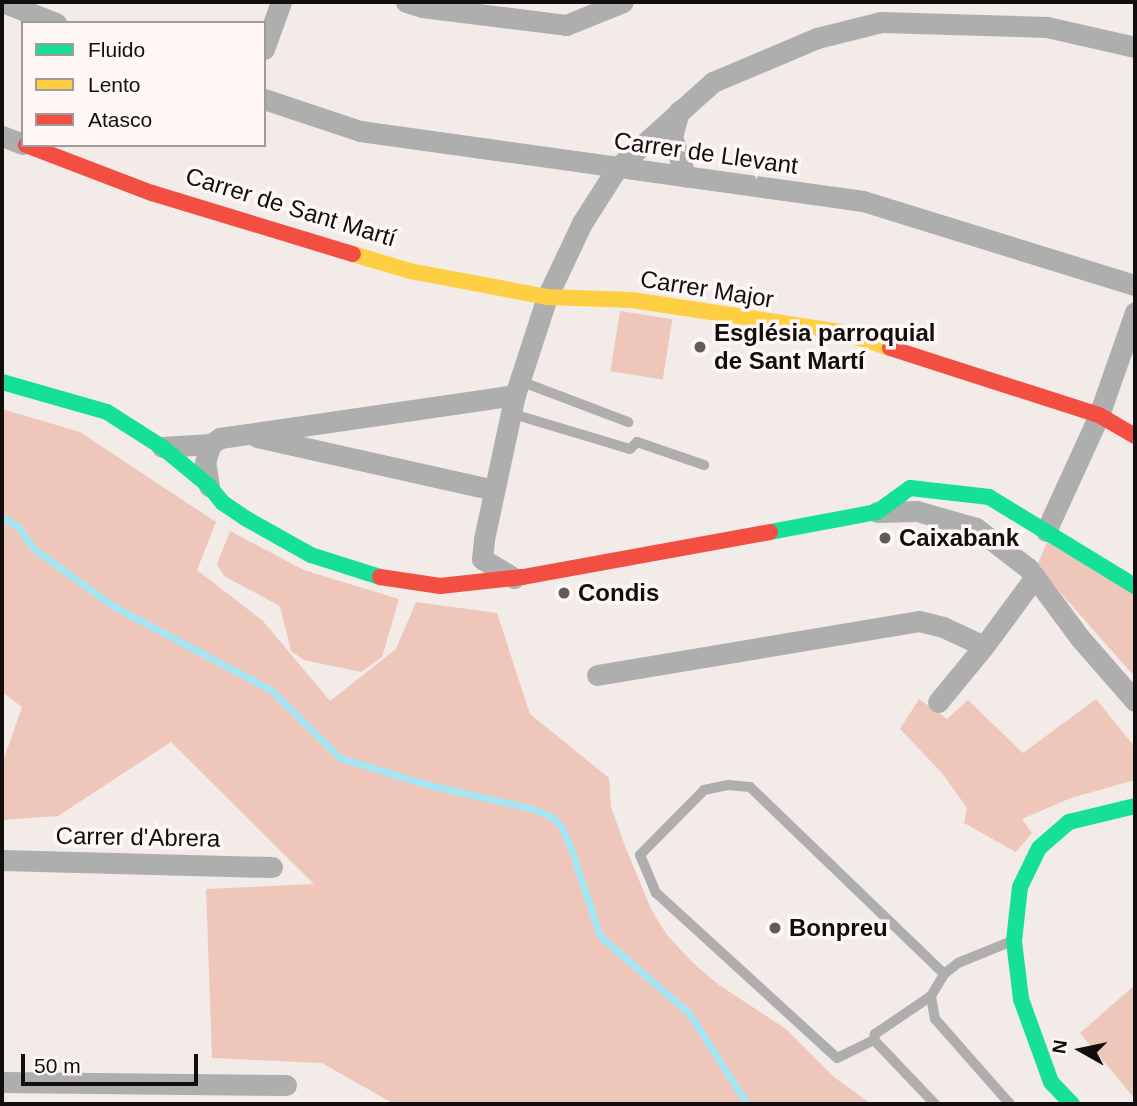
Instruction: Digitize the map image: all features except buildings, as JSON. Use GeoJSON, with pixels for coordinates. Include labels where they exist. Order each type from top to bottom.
{"type":"FeatureCollection","features":[{"type":"Feature","properties":{"kind":"street"},"geometry":{"type":"LineString","coordinates":[[2,2],[51,21]]}},
{"type":"Feature","properties":{"kind":"street"},"geometry":{"type":"LineString","coordinates":[[266,43],[281,2]]}},
{"type":"Feature","properties":{"kind":"street"},"geometry":{"type":"LineString","coordinates":[[406,2],[422,7],[566,25],[623,2]]}},
{"type":"Feature","properties":{"kind":"street"},"geometry":{"type":"LineString","coordinates":[[471,584],[482,559],[515,396],[547,297],[582,223],[617,168],[713,82],[881,12],[1047,27],[1135,47]]}},
{"type":"Feature","properties":{"kind":"street","name":"Carrer de Llevant"},"geometry":{"type":"LineString","coordinates":[[266,100],[360,131],[863,201],[1135,285]]}},
{"type":"Feature","properties":{"kind":"street"},"geometry":{"type":"LineString","coordinates":[[679,111],[672,137],[686,177]]}},
{"type":"Feature","properties":{"kind":"street","name":"Carrer de Sant Martí"},"geometry":{"type":"LineString","coordinates":[[2,136],[21,143]]}},
{"type":"Feature","properties":{"kind":"street","name":"Carrer de Sant Martí"},"geometry":{"type":"LineString","coordinates":[[30,147],[152,193],[410,271],[547,297]]}},
{"type":"Feature","properties":{"kind":"street","name":"Carrer Major"},"geometry":{"type":"LineString","coordinates":[[547,297],[632,300],[841,332],[1099,415],[1135,436]]}},
{"type":"Feature","properties":{"kind":"street"},"geometry":{"type":"LineString","coordinates":[[1046,531],[1099,415],[1135,312]]}},
{"type":"Feature","properties":{"kind":"street"},"geometry":{"type":"LineString","coordinates":[[2,382],[107,412],[162,447],[209,486],[223,503],[311,555],[389,580],[440,586],[471,584],[877,512],[917,511],[976,528],[1028,568],[1080,638],[1135,701]]}},
{"type":"Feature","properties":{"kind":"street"},"geometry":{"type":"LineString","coordinates":[[162,447],[211,444],[220,438],[244,434],[515,396]]}},
{"type":"Feature","properties":{"kind":"street"},"geometry":{"type":"LineString","coordinates":[[244,434],[494,490]]}},
{"type":"Feature","properties":{"kind":"street"},"geometry":{"type":"LineString","coordinates":[[209,486],[205,462],[211,444]]}},
{"type":"Feature","properties":{"kind":"street"},"geometry":{"type":"LineString","coordinates":[[877,512],[910,488],[989,497],[1135,586]]}},
{"type":"Feature","properties":{"kind":"street"},"geometry":{"type":"LineString","coordinates":[[482,559],[514,578]]}},
{"type":"Feature","properties":{"kind":"street"},"geometry":{"type":"LineString","coordinates":[[938,702],[1035,577]]}},
{"type":"Feature","properties":{"kind":"street"},"geometry":{"type":"LineString","coordinates":[[597,674],[919,621],[943,627],[984,646]]}},
{"type":"Feature","properties":{"kind":"street"},"geometry":{"type":"LineString","coordinates":[[1072,1104],[1051,1082],[1020,999],[1014,941],[1020,887],[1039,848],[1069,822],[1135,806]]}},
{"type":"Feature","properties":{"kind":"street","name":"Carrer d'Abrera"},"geometry":{"type":"LineString","coordinates":[[2,860],[272,867]]}},
{"type":"Feature","properties":{"kind":"street"},"geometry":{"type":"LineString","coordinates":[[2,1082],[286,1085]]}},
{"type":"Feature","properties":{"kind":"lane"},"geometry":{"type":"LineString","coordinates":[[515,396],[628,422]]}},
{"type":"Feature","properties":{"kind":"lane"},"geometry":{"type":"LineString","coordinates":[[515,396],[630,449],[637,442],[704,465]]}},
{"type":"Feature","properties":{"kind":"lane"},"geometry":{"type":"LineString","coordinates":[[874,1040],[837,1059],[656,893],[640,855],[704,790],[728,785],[750,787],[944,974]]}},
{"type":"Feature","properties":{"kind":"lane"},"geometry":{"type":"LineString","coordinates":[[874,1040],[875,1034],[931,996],[944,974],[958,963],[1014,941]]}},
{"type":"Feature","properties":{"kind":"lane"},"geometry":{"type":"LineString","coordinates":[[931,996],[935,1019],[1010,1104]]}},
{"type":"Feature","properties":{"kind":"lane"},"geometry":{"type":"LineString","coordinates":[[874,1040],[935,1104]]}},
{"type":"Feature","properties":{"kind":"shaded area"},"geometry":{"type":"Polygon","coordinates":[[[620,311],[672,319],[663,380],[610,371],[620,311]]]}},
{"type":"Feature","properties":{"kind":"shaded area"},"geometry":{"type":"Polygon","coordinates":[[[2,409],[80,432],[216,522],[197,570],[263,621],[330,701],[396,649],[416,602],[497,613],[530,714],[609,778],[611,807],[625,846],[651,909],[667,935],[693,963],[719,985],[786,1029],[834,1077],[871,1104],[394,1104],[322,1063],[212,1058],[206,889],[314,884],[171,742],[58,816],[2,820],[2,764],[22,707],[2,692],[2,409]]]}},
{"type":"Feature","properties":{"kind":"shaded area"},"geometry":{"type":"Polygon","coordinates":[[[230,531],[304,570],[399,599],[382,657],[361,672],[304,660],[291,651],[280,606],[224,576],[217,564],[230,531]]]}},
{"type":"Feature","properties":{"kind":"shaded area"},"geometry":{"type":"Polygon","coordinates":[[[1047,542],[1135,594],[1135,677],[1037,566],[1047,542]]]}},
{"type":"Feature","properties":{"kind":"shaded area"},"geometry":{"type":"Polygon","coordinates":[[[919,699],[947,719],[968,700],[1023,753],[1096,699],[1135,747],[1135,780],[1071,798],[1022,819],[1032,833],[1016,852],[964,823],[967,808],[942,773],[900,729],[919,699]]]}},
{"type":"Feature","properties":{"kind":"shaded area"},"geometry":{"type":"Polygon","coordinates":[[[1135,985],[1135,1099],[1080,1033],[1135,985]]]}},
{"type":"Feature","properties":{"kind":"waterway"},"geometry":{"type":"LineString","coordinates":[[2,517],[18,527],[33,548],[113,606],[271,690],[340,758],[433,786],[530,808],[552,817],[561,826],[570,846],[600,936],[689,1013],[747,1104]]}},
{"type":"Feature","properties":{"kind":"traffic: fast"},"geometry":{"type":"LineString","coordinates":[[2,382],[107,412],[162,447],[209,486],[223,503],[245,518],[311,555],[380,577]]}},
{"type":"Feature","properties":{"kind":"traffic: fast"},"geometry":{"type":"LineString","coordinates":[[770,532],[877,512],[910,488],[989,497],[1135,586]]}},
{"type":"Feature","properties":{"kind":"traffic: fast"},"geometry":{"type":"LineString","coordinates":[[1072,1104],[1051,1082],[1021,999],[1014,941],[1020,887],[1039,848],[1069,822],[1135,806]]}},
{"type":"Feature","properties":{"kind":"traffic: slow"},"geometry":{"type":"LineString","coordinates":[[353,254],[410,271],[547,297],[632,300],[841,332],[890,348]]}},
{"type":"Feature","properties":{"kind":"traffic: jam"},"geometry":{"type":"LineString","coordinates":[[31,147],[152,193],[353,254]]}},
{"type":"Feature","properties":{"kind":"traffic: jam"},"geometry":{"type":"LineString","coordinates":[[890,348],[1099,415],[1135,436]]}},
{"type":"Feature","properties":{"kind":"traffic: jam"},"geometry":{"type":"LineString","coordinates":[[380,577],[440,586],[523,577],[770,532]]}},
{"type":"Feature","properties":{"kind":"place","name":"Església parroquial de Sant Martí"},"geometry":{"type":"Point","coordinates":[700,347]}},
{"type":"Feature","properties":{"kind":"place","name":"Caixabank"},"geometry":{"type":"Point","coordinates":[885,538]}},
{"type":"Feature","properties":{"kind":"place","name":"Condis"},"geometry":{"type":"Point","coordinates":[564,593]}},
{"type":"Feature","properties":{"kind":"place","name":"Bonpreu"},"geometry":{"type":"Point","coordinates":[775,928]}}]}
